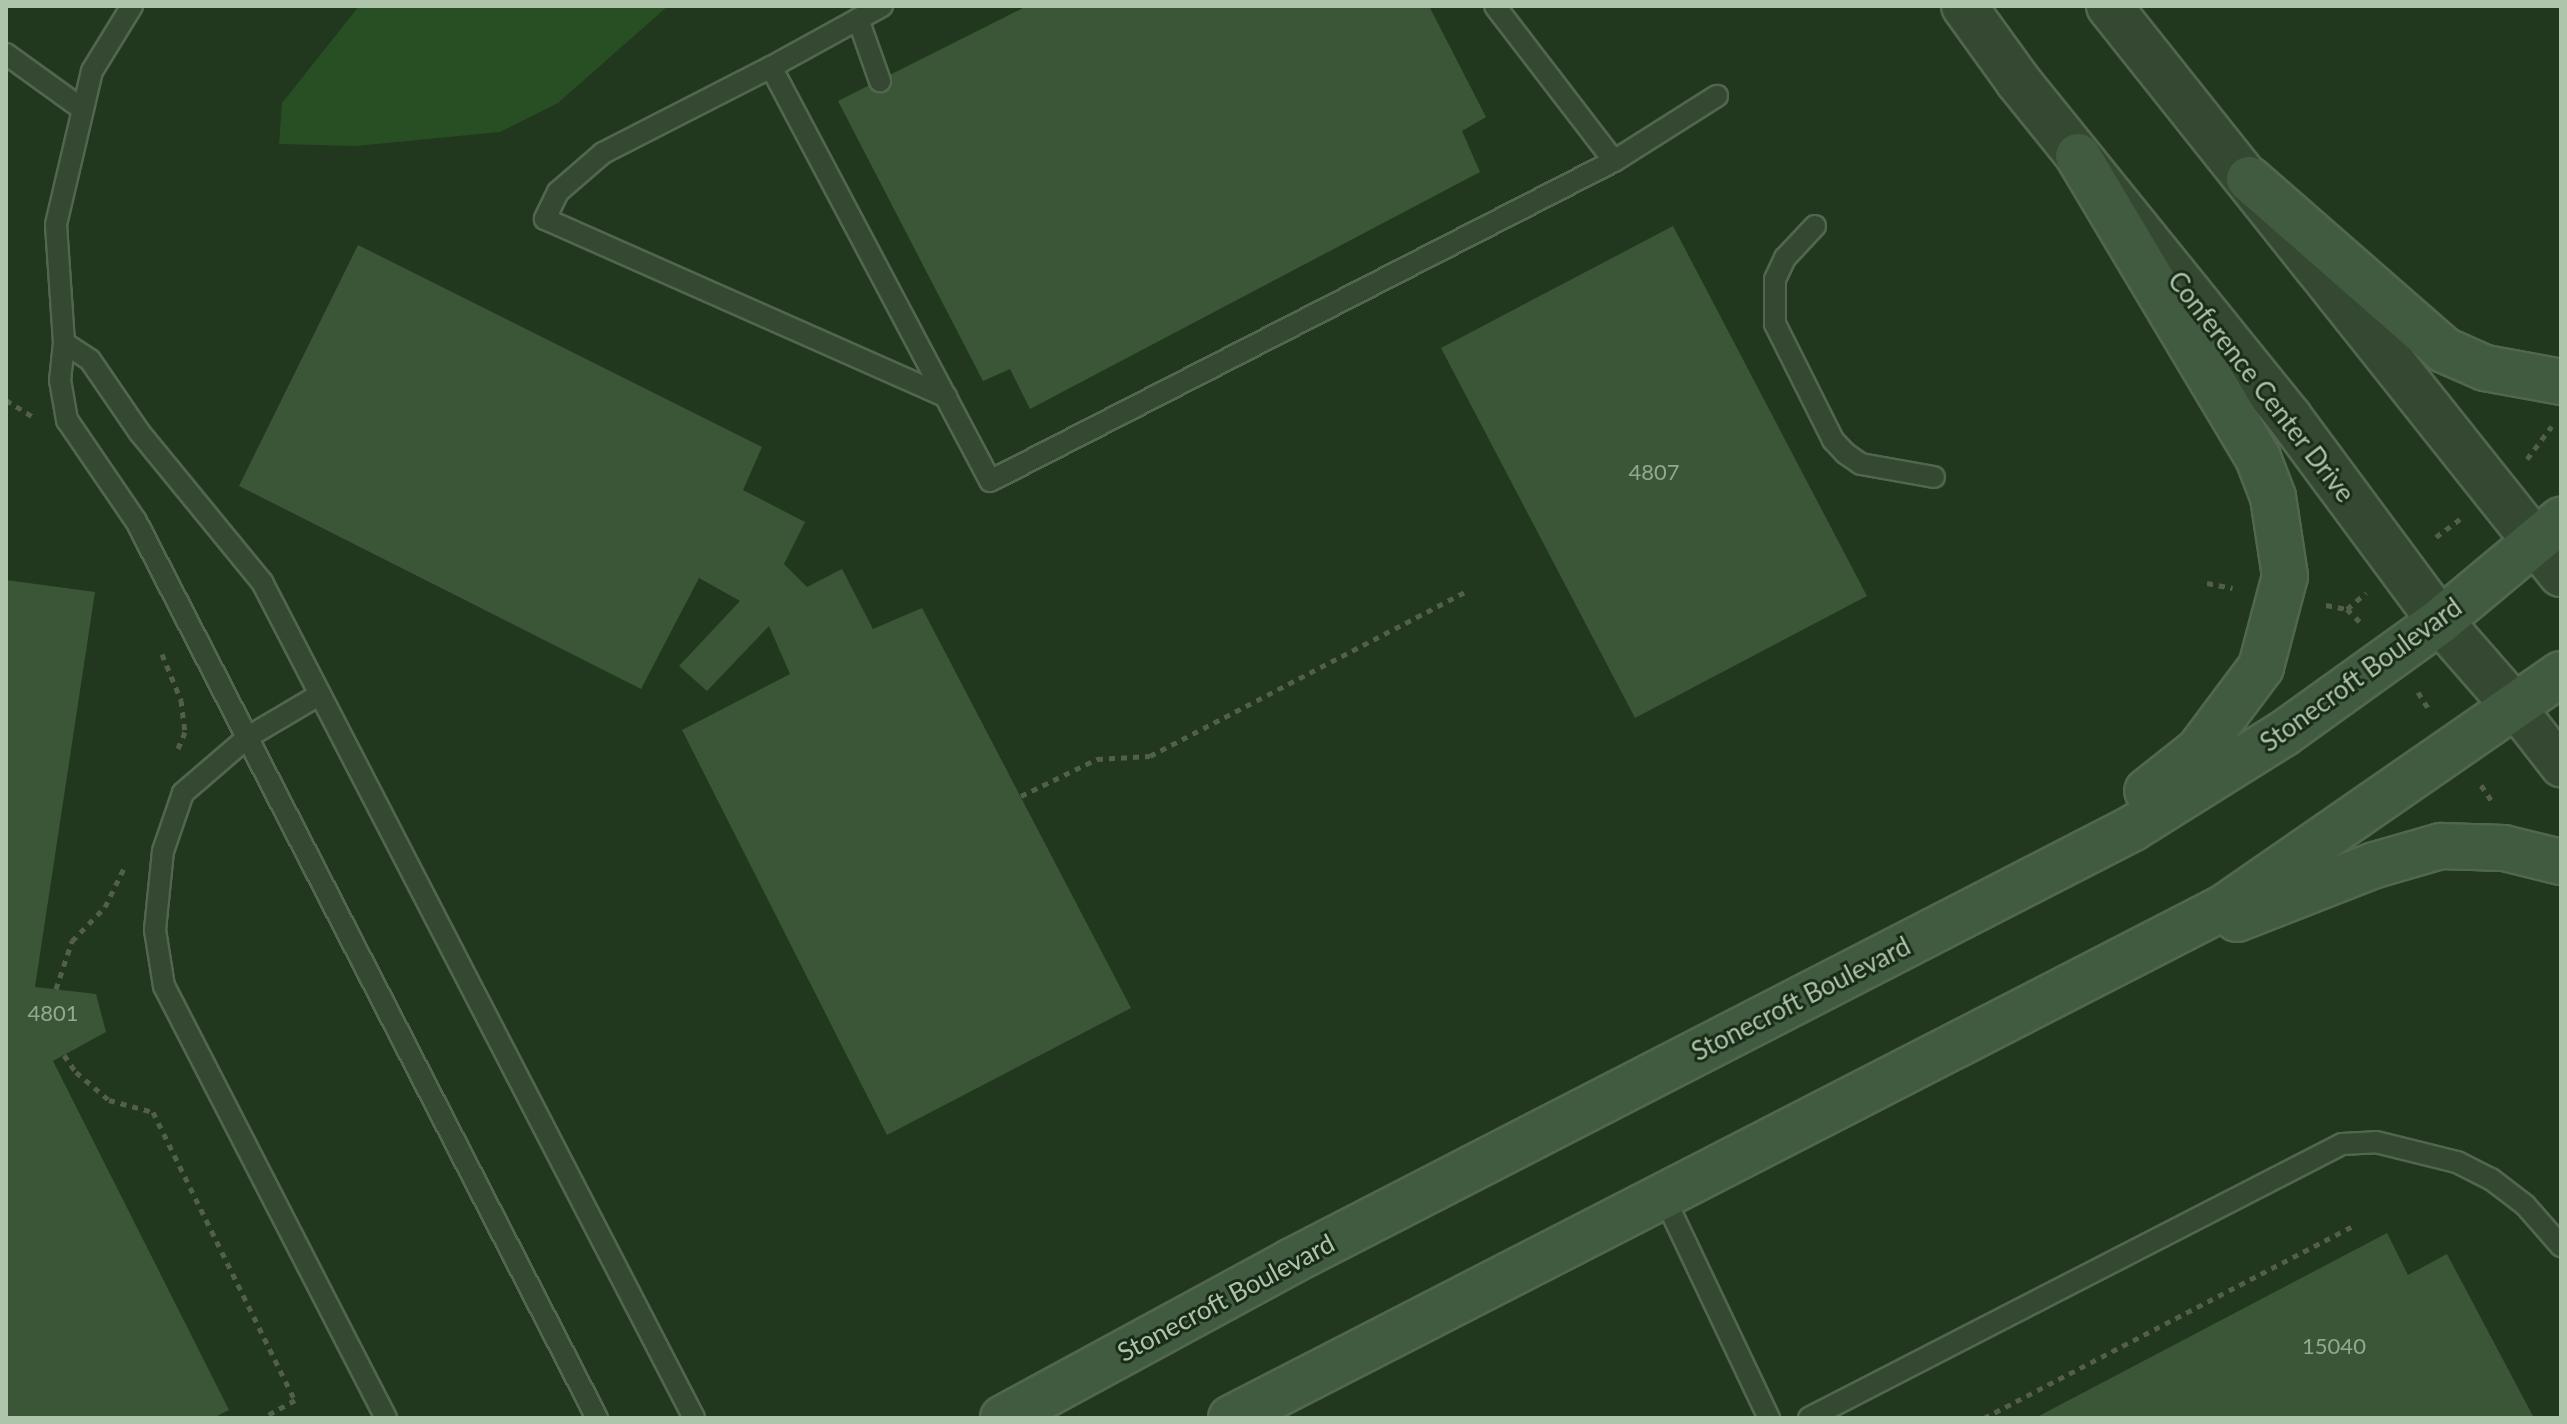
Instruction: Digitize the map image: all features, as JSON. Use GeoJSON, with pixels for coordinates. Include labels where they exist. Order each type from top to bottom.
{"type":"FeatureCollection","features":[{"type":"Feature","properties":{"kind":"main road"},"geometry":{"type":"LineString","coordinates":[[2012,891],[2199,750],[2261,667],[2285,576],[2273,497],[2258,458],[2078,156]]}},
{"type":"Feature","properties":{"kind":"main road"},"geometry":{"type":"LineString","coordinates":[[2249,179],[2444,350],[2497,371],[2561,382]]}},
{"type":"Feature","properties":{"kind":"main road","name":"Stonecroft Boulevard"},"geometry":{"type":"LineString","coordinates":[[1003,1418],[1290,1262],[2133,828],[2283,734],[2440,621],[2552,546]]}},
{"type":"Feature","properties":{"kind":"main road"},"geometry":{"type":"LineString","coordinates":[[1231,1418],[1664,1197],[2057,990],[2223,908],[2561,674]]}},
{"type":"Feature","properties":{"kind":"main road"},"geometry":{"type":"LineString","coordinates":[[2057,990],[2375,865],[2441,846],[2504,848],[2561,862]]}},
{"type":"Feature","properties":{"kind":"street","name":"Conference Center Drive"},"geometry":{"type":"LineString","coordinates":[[1964,6],[2078,156],[2289,417],[2440,621],[2515,707],[2561,766]]}},
{"type":"Feature","properties":{"kind":"street"},"geometry":{"type":"LineString","coordinates":[[2109,6],[2552,546]]}},
{"type":"Feature","properties":{"kind":"lane"},"geometry":{"type":"LineString","coordinates":[[132,6],[92,71],[56,225],[64,343],[60,380],[67,420],[136,521],[597,1418]]}},
{"type":"Feature","properties":{"kind":"lane"},"geometry":{"type":"LineString","coordinates":[[882,6],[603,153],[558,192],[545,219],[946,397]]}},
{"type":"Feature","properties":{"kind":"lane"},"geometry":{"type":"LineString","coordinates":[[1495,6],[1614,161]]}},
{"type":"Feature","properties":{"kind":"lane"},"geometry":{"type":"LineString","coordinates":[[858,19],[880,81]]}},
{"type":"Feature","properties":{"kind":"lane"},"geometry":{"type":"LineString","coordinates":[[6,54],[81,108]]}},
{"type":"Feature","properties":{"kind":"lane"},"geometry":{"type":"LineString","coordinates":[[771,67],[990,481],[1614,161],[1717,96]]}},
{"type":"Feature","properties":{"kind":"lane"},"geometry":{"type":"LineString","coordinates":[[1815,226],[1785,258],[1775,279],[1775,324],[1833,440],[1845,453],[1861,464],[1934,477]]}},
{"type":"Feature","properties":{"kind":"lane"},"geometry":{"type":"LineString","coordinates":[[64,343],[90,360],[147,441],[262,582],[694,1418]]}},
{"type":"Feature","properties":{"kind":"lane"},"geometry":{"type":"LineString","coordinates":[[319,695],[248,737],[183,793],[169,822],[155,897],[158,958],[164,986],[386,1418]]}},
{"type":"Feature","properties":{"kind":"lane"},"geometry":{"type":"LineString","coordinates":[[1809,1418],[2342,1144],[2376,1142],[2457,1162],[2491,1179],[2525,1205],[2561,1246]]}},
{"type":"Feature","properties":{"kind":"lane"},"geometry":{"type":"LineString","coordinates":[[1664,1197],[1769,1418]]}},
{"type":"Feature","properties":{"kind":"path"},"geometry":{"type":"LineString","coordinates":[[6,400],[39,422]]}},
{"type":"Feature","properties":{"kind":"path"},"geometry":{"type":"LineString","coordinates":[[1021,796],[1097,759],[1150,756],[1465,592]]}},
{"type":"Feature","properties":{"kind":"path"},"geometry":{"type":"LineString","coordinates":[[159,645],[181,700],[185,732],[169,761]]}},
{"type":"Feature","properties":{"kind":"path"},"geometry":{"type":"LineString","coordinates":[[56,989],[72,941],[105,907],[126,862]]}},
{"type":"Feature","properties":{"kind":"path"},"geometry":{"type":"LineString","coordinates":[[64,1055],[76,1072],[109,1100],[153,1112],[295,1400],[262,1418]]}},
{"type":"Feature","properties":{"kind":"path"},"geometry":{"type":"LineString","coordinates":[[1984,1418],[2355,1225]]}},
{"type":"Feature","properties":{"kind":"shaded area"},"geometry":{"type":"Polygon","coordinates":[[[359,6],[668,6],[558,103],[500,132],[356,146],[279,144],[282,103],[359,6]]]}},
{"type":"Feature","properties":{"kind":"building"},"geometry":{"type":"Polygon","coordinates":[[[1027,6],[1429,6],[1486,117],[1462,131],[1480,172],[1030,409],[1010,369],[983,381],[838,101],[1027,6]]]}},
{"type":"Feature","properties":{"kind":"building"},"geometry":{"type":"Polygon","coordinates":[[[1673,226],[1867,596],[1635,718],[1441,348],[1673,226]]]}},
{"type":"Feature","properties":{"kind":"building"},"geometry":{"type":"Polygon","coordinates":[[[358,245],[762,447],[743,490],[805,522],[784,564],[807,587],[842,569],[873,629],[922,608],[1131,1008],[887,1135],[682,730],[790,674],[769,626],[707,691],[679,666],[740,601],[699,578],[641,689],[239,486],[358,245]]]}},
{"type":"Feature","properties":{"kind":"building"},"geometry":{"type":"Polygon","coordinates":[[[6,580],[95,592],[35,987],[96,994],[106,1032],[53,1061],[229,1410],[213,1418],[6,1418],[6,580]]]}},
{"type":"Feature","properties":{"kind":"building"},"geometry":{"type":"Polygon","coordinates":[[[2387,1233],[2408,1275],[2447,1254],[2534,1418],[2035,1418],[2387,1233]]]}}]}
